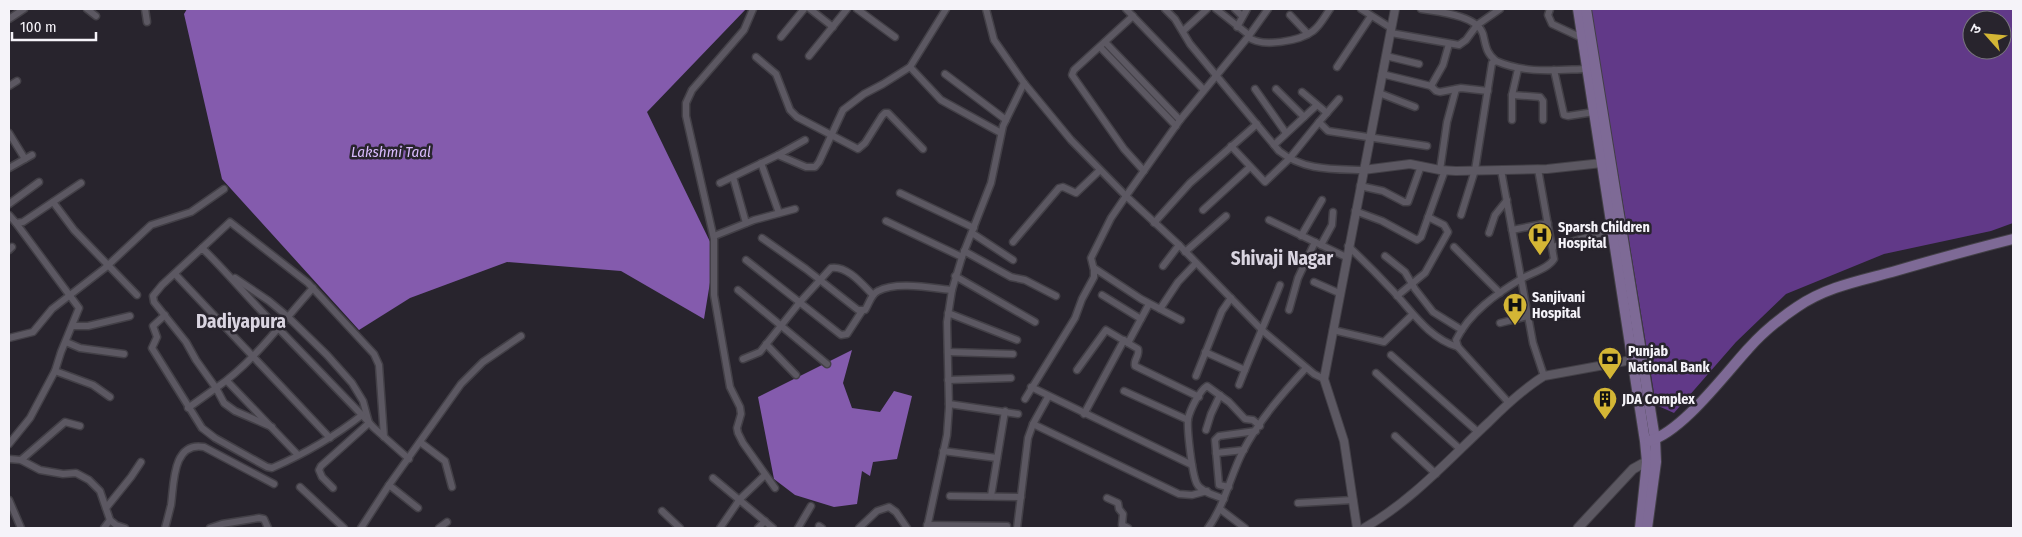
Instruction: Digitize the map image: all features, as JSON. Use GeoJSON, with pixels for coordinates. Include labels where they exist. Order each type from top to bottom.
{"type":"FeatureCollection","features":[{"type":"Feature","properties":{"kind":"main road"},"geometry":{"type":"LineString","coordinates":[[1578,9],[1612,230],[1638,359]]}},
{"type":"Feature","properties":{"kind":"main road"},"geometry":{"type":"LineString","coordinates":[[1586,9],[1650,440],[1651,462],[1647,528]]}},
{"type":"Feature","properties":{"kind":"main road"},"geometry":{"type":"LineString","coordinates":[[1650,440],[1664,434],[1692,410],[1760,336],[1808,300],[1846,284],[2013,239]]}},
{"type":"Feature","properties":{"kind":"main road"},"geometry":{"type":"LineString","coordinates":[[1578,528],[1633,469],[1651,462]]}},
{"type":"Feature","properties":{"kind":"main road"},"geometry":{"type":"LineString","coordinates":[[1640,528],[1651,462]]}},
{"type":"Feature","properties":{"kind":"street"},"geometry":{"type":"LineString","coordinates":[[9,19],[24,9]]}},
{"type":"Feature","properties":{"kind":"street"},"geometry":{"type":"LineString","coordinates":[[87,9],[96,16]]}},
{"type":"Feature","properties":{"kind":"street"},"geometry":{"type":"LineString","coordinates":[[145,9],[147,22]]}},
{"type":"Feature","properties":{"kind":"street"},"geometry":{"type":"LineString","coordinates":[[753,9],[744,30],[692,90],[686,103],[686,116],[714,236],[714,295],[730,386],[740,407],[741,414],[737,428],[738,433],[775,488]]}},
{"type":"Feature","properties":{"kind":"street"},"geometry":{"type":"LineString","coordinates":[[780,37],[804,9]]}},
{"type":"Feature","properties":{"kind":"street"},"geometry":{"type":"LineString","coordinates":[[810,9],[833,27]]}},
{"type":"Feature","properties":{"kind":"street"},"geometry":{"type":"LineString","coordinates":[[809,56],[847,9]]}},
{"type":"Feature","properties":{"kind":"street"},"geometry":{"type":"LineString","coordinates":[[857,9],[895,37]]}},
{"type":"Feature","properties":{"kind":"street"},"geometry":{"type":"LineString","coordinates":[[778,155],[806,167],[815,168],[838,119],[848,106],[864,94],[910,67],[946,9]]}},
{"type":"Feature","properties":{"kind":"street"},"geometry":{"type":"LineString","coordinates":[[986,9],[994,40],[1024,83],[1071,140],[1126,196],[1179,245],[1263,331],[1306,368],[1324,379]]}},
{"type":"Feature","properties":{"kind":"street"},"geometry":{"type":"LineString","coordinates":[[1126,9],[1204,90]]}},
{"type":"Feature","properties":{"kind":"street"},"geometry":{"type":"LineString","coordinates":[[1165,9],[1175,19],[1190,44],[1274,144],[1289,159],[1306,166],[1363,170],[1402,164],[1442,170],[1501,170],[1538,169],[1602,163]]}},
{"type":"Feature","properties":{"kind":"street"},"geometry":{"type":"LineString","coordinates":[[1183,31],[1207,9]]}},
{"type":"Feature","properties":{"kind":"street"},"geometry":{"type":"LineString","coordinates":[[1216,9],[1255,42],[1271,44],[1308,34],[1318,26],[1330,9]]}},
{"type":"Feature","properties":{"kind":"street"},"geometry":{"type":"LineString","coordinates":[[1235,9],[1242,16]]}},
{"type":"Feature","properties":{"kind":"street"},"geometry":{"type":"LineString","coordinates":[[1236,27],[1247,9]]}},
{"type":"Feature","properties":{"kind":"street"},"geometry":{"type":"LineString","coordinates":[[1025,399],[1075,318],[1082,299],[1094,277],[1094,268],[1091,261],[1093,254],[1111,218],[1178,123],[1268,9]]}},
{"type":"Feature","properties":{"kind":"street"},"geometry":{"type":"LineString","coordinates":[[1361,9],[1391,31],[1456,46],[1462,44],[1477,25],[1497,10]]}},
{"type":"Feature","properties":{"kind":"street"},"geometry":{"type":"LineString","coordinates":[[1357,528],[1344,441],[1324,379],[1339,292],[1395,9]]}},
{"type":"Feature","properties":{"kind":"street"},"geometry":{"type":"LineString","coordinates":[[1421,9],[1451,14],[1477,25],[1488,54],[1496,61],[1518,69],[1587,69]]}},
{"type":"Feature","properties":{"kind":"street"},"geometry":{"type":"LineString","coordinates":[[1550,9],[1548,16],[1552,24],[1582,38]]}},
{"type":"Feature","properties":{"kind":"street"},"geometry":{"type":"LineString","coordinates":[[1290,15],[1308,34]]}},
{"type":"Feature","properties":{"kind":"street"},"geometry":{"type":"LineString","coordinates":[[1133,16],[1074,70],[1072,75],[1124,149],[1144,171]]}},
{"type":"Feature","properties":{"kind":"street"},"geometry":{"type":"LineString","coordinates":[[1337,67],[1371,16]]}},
{"type":"Feature","properties":{"kind":"street"},"geometry":{"type":"LineString","coordinates":[[1105,42],[1133,76],[1178,123]]}},
{"type":"Feature","properties":{"kind":"street"},"geometry":{"type":"LineString","coordinates":[[1431,86],[1443,65],[1448,44]]}},
{"type":"Feature","properties":{"kind":"street"},"geometry":{"type":"LineString","coordinates":[[1100,47],[1133,76]]}},
{"type":"Feature","properties":{"kind":"street"},"geometry":{"type":"LineString","coordinates":[[1386,56],[1420,64]]}},
{"type":"Feature","properties":{"kind":"street"},"geometry":{"type":"LineString","coordinates":[[756,57],[776,74],[794,115],[858,149],[865,143],[882,116],[888,113],[923,149]]}},
{"type":"Feature","properties":{"kind":"street"},"geometry":{"type":"LineString","coordinates":[[1461,215],[1475,170],[1492,65],[1496,61]]}},
{"type":"Feature","properties":{"kind":"street"},"geometry":{"type":"LineString","coordinates":[[910,67],[941,100],[1001,133]]}},
{"type":"Feature","properties":{"kind":"street"},"geometry":{"type":"LineString","coordinates":[[1512,120],[1512,94],[1518,69]]}},
{"type":"Feature","properties":{"kind":"street"},"geometry":{"type":"LineString","coordinates":[[1554,70],[1564,115],[1594,112]]}},
{"type":"Feature","properties":{"kind":"street"},"geometry":{"type":"LineString","coordinates":[[945,74],[1006,120]]}},
{"type":"Feature","properties":{"kind":"street"},"geometry":{"type":"LineString","coordinates":[[1382,74],[1431,86],[1440,92],[1456,89],[1488,90]]}},
{"type":"Feature","properties":{"kind":"street"},"geometry":{"type":"LineString","coordinates":[[9,86],[17,81]]}},
{"type":"Feature","properties":{"kind":"street"},"geometry":{"type":"LineString","coordinates":[[1007,526],[927,527],[947,434],[949,404],[948,313],[955,276],[991,183],[1001,133],[1024,83]]}},
{"type":"Feature","properties":{"kind":"street"},"geometry":{"type":"LineString","coordinates":[[1255,89],[1286,133]]}},
{"type":"Feature","properties":{"kind":"street"},"geometry":{"type":"LineString","coordinates":[[1276,89],[1304,117]]}},
{"type":"Feature","properties":{"kind":"street"},"geometry":{"type":"LineString","coordinates":[[1355,211],[1382,220],[1417,240],[1421,237],[1442,170],[1446,122],[1456,89]]}},
{"type":"Feature","properties":{"kind":"street"},"geometry":{"type":"LineString","coordinates":[[1302,92],[1327,113]]}},
{"type":"Feature","properties":{"kind":"street"},"geometry":{"type":"LineString","coordinates":[[1379,93],[1415,107]]}},
{"type":"Feature","properties":{"kind":"street"},"geometry":{"type":"LineString","coordinates":[[1512,94],[1542,98],[1543,120]]}},
{"type":"Feature","properties":{"kind":"street"},"geometry":{"type":"LineString","coordinates":[[1231,146],[1265,182],[1289,159],[1339,100]]}},
{"type":"Feature","properties":{"kind":"street"},"geometry":{"type":"LineString","coordinates":[[1274,144],[1317,105]]}},
{"type":"Feature","properties":{"kind":"street"},"geometry":{"type":"LineString","coordinates":[[1319,122],[1324,128],[1332,132],[1399,140],[1427,146]]}},
{"type":"Feature","properties":{"kind":"street"},"geometry":{"type":"LineString","coordinates":[[1154,222],[1190,184],[1257,124]]}},
{"type":"Feature","properties":{"kind":"street"},"geometry":{"type":"LineString","coordinates":[[9,133],[12,145],[25,159]]}},
{"type":"Feature","properties":{"kind":"street"},"geometry":{"type":"LineString","coordinates":[[720,183],[778,155],[804,140]]}},
{"type":"Feature","properties":{"kind":"street"},"geometry":{"type":"LineString","coordinates":[[9,168],[32,155]]}},
{"type":"Feature","properties":{"kind":"street"},"geometry":{"type":"LineString","coordinates":[[761,162],[779,213]]}},
{"type":"Feature","properties":{"kind":"street"},"geometry":{"type":"LineString","coordinates":[[1360,186],[1383,191],[1404,202],[1408,202],[1421,166]]}},
{"type":"Feature","properties":{"kind":"street"},"geometry":{"type":"LineString","coordinates":[[1203,210],[1250,167]]}},
{"type":"Feature","properties":{"kind":"street"},"geometry":{"type":"LineString","coordinates":[[1509,403],[1458,347],[1456,340],[1478,310],[1520,279],[1553,262],[1553,246],[1538,169]]}},
{"type":"Feature","properties":{"kind":"street"},"geometry":{"type":"LineString","coordinates":[[1013,242],[1059,188],[1063,187],[1076,192],[1100,170]]}},
{"type":"Feature","properties":{"kind":"street"},"geometry":{"type":"LineString","coordinates":[[1501,170],[1533,343],[1544,376]]}},
{"type":"Feature","properties":{"kind":"street"},"geometry":{"type":"LineString","coordinates":[[733,177],[746,223]]}},
{"type":"Feature","properties":{"kind":"street"},"geometry":{"type":"LineString","coordinates":[[9,204],[39,182]]}},
{"type":"Feature","properties":{"kind":"street"},"geometry":{"type":"LineString","coordinates":[[16,223],[23,222],[82,183]]}},
{"type":"Feature","properties":{"kind":"street"},"geometry":{"type":"LineString","coordinates":[[9,338],[33,332],[52,309],[108,265],[151,225],[191,212],[224,189]]}},
{"type":"Feature","properties":{"kind":"street"},"geometry":{"type":"LineString","coordinates":[[900,193],[973,230],[1013,260]]}},
{"type":"Feature","properties":{"kind":"street"},"geometry":{"type":"LineString","coordinates":[[1301,236],[1322,200]]}},
{"type":"Feature","properties":{"kind":"street"},"geometry":{"type":"LineString","coordinates":[[1489,233],[1495,215],[1507,200]]}},
{"type":"Feature","properties":{"kind":"street"},"geometry":{"type":"LineString","coordinates":[[53,202],[74,230],[137,295]]}},
{"type":"Feature","properties":{"kind":"street"},"geometry":{"type":"LineString","coordinates":[[714,236],[746,223],[795,209]]}},
{"type":"Feature","properties":{"kind":"street"},"geometry":{"type":"LineString","coordinates":[[1289,310],[1298,278],[1318,244],[1332,225],[1333,212]]}},
{"type":"Feature","properties":{"kind":"street"},"geometry":{"type":"LineString","coordinates":[[1185,252],[1226,216]]}},
{"type":"Feature","properties":{"kind":"street"},"geometry":{"type":"LineString","coordinates":[[1398,296],[1430,266],[1448,232],[1444,225],[1428,216]]}},
{"type":"Feature","properties":{"kind":"street"},"geometry":{"type":"LineString","coordinates":[[9,217],[16,223],[79,308],[66,342],[60,352],[56,371],[30,418],[9,444]]}},
{"type":"Feature","properties":{"kind":"street"},"geometry":{"type":"LineString","coordinates":[[1269,220],[1346,258]]}},
{"type":"Feature","properties":{"kind":"street"},"geometry":{"type":"LineString","coordinates":[[886,221],[1011,277],[1025,280],[1056,296]]}},
{"type":"Feature","properties":{"kind":"street"},"geometry":{"type":"LineString","coordinates":[[272,427],[236,411],[224,403],[216,388],[154,302],[153,296],[156,291],[230,222],[313,288],[377,359],[384,437]]}},
{"type":"Feature","properties":{"kind":"street"},"geometry":{"type":"LineString","coordinates":[[1512,230],[1548,222]]}},
{"type":"Feature","properties":{"kind":"street"},"geometry":{"type":"LineString","coordinates":[[1553,246],[1612,230]]}},
{"type":"Feature","properties":{"kind":"street"},"geometry":{"type":"LineString","coordinates":[[762,238],[856,309],[862,311]]}},
{"type":"Feature","properties":{"kind":"street"},"geometry":{"type":"LineString","coordinates":[[1164,266],[1179,245]]}},
{"type":"Feature","properties":{"kind":"street"},"geometry":{"type":"LineString","coordinates":[[1348,246],[1398,296],[1412,315],[1445,343],[1458,347]]}},
{"type":"Feature","properties":{"kind":"street"},"geometry":{"type":"LineString","coordinates":[[1454,247],[1500,293]]}},
{"type":"Feature","properties":{"kind":"street"},"geometry":{"type":"LineString","coordinates":[[202,248],[228,274],[247,298],[369,423],[408,459]]}},
{"type":"Feature","properties":{"kind":"street"},"geometry":{"type":"LineString","coordinates":[[1385,256],[1405,272],[1433,312],[1462,330]]}},
{"type":"Feature","properties":{"kind":"street"},"geometry":{"type":"LineString","coordinates":[[746,260],[844,336],[878,290],[906,286],[952,290]]}},
{"type":"Feature","properties":{"kind":"street"},"geometry":{"type":"LineString","coordinates":[[1160,309],[1178,282],[1196,263]]}},
{"type":"Feature","properties":{"kind":"street"},"geometry":{"type":"LineString","coordinates":[[743,360],[760,352],[827,271],[835,267],[850,274],[873,295]]}},
{"type":"Feature","properties":{"kind":"street"},"geometry":{"type":"LineString","coordinates":[[1094,268],[1149,304],[1181,320]]}},
{"type":"Feature","properties":{"kind":"street"},"geometry":{"type":"LineString","coordinates":[[175,274],[330,438]]}},
{"type":"Feature","properties":{"kind":"street"},"geometry":{"type":"LineString","coordinates":[[228,274],[269,301],[287,316],[352,384],[363,401],[369,423]]}},
{"type":"Feature","properties":{"kind":"street"},"geometry":{"type":"LineString","coordinates":[[955,276],[1035,322]]}},
{"type":"Feature","properties":{"kind":"street"},"geometry":{"type":"LineString","coordinates":[[1314,282],[1339,292]]}},
{"type":"Feature","properties":{"kind":"street"},"geometry":{"type":"LineString","coordinates":[[1239,385],[1263,331],[1280,285]]}},
{"type":"Feature","properties":{"kind":"street"},"geometry":{"type":"LineString","coordinates":[[188,408],[227,381],[254,357],[277,327],[313,288]]}},
{"type":"Feature","properties":{"kind":"street"},"geometry":{"type":"LineString","coordinates":[[738,290],[827,364]]}},
{"type":"Feature","properties":{"kind":"street"},"geometry":{"type":"LineString","coordinates":[[1102,295],[1141,319]]}},
{"type":"Feature","properties":{"kind":"street"},"geometry":{"type":"LineString","coordinates":[[1196,376],[1222,311],[1231,298]]}},
{"type":"Feature","properties":{"kind":"street"},"geometry":{"type":"LineString","coordinates":[[1084,414],[1149,304]]}},
{"type":"Feature","properties":{"kind":"street"},"geometry":{"type":"LineString","coordinates":[[948,313],[1017,340]]}},
{"type":"Feature","properties":{"kind":"street"},"geometry":{"type":"LineString","coordinates":[[165,315],[153,326],[157,337],[152,348],[188,408],[208,433],[267,467],[272,468],[330,438],[362,415]]}},
{"type":"Feature","properties":{"kind":"street"},"geometry":{"type":"LineString","coordinates":[[1333,330],[1384,342],[1412,315]]}},
{"type":"Feature","properties":{"kind":"street"},"geometry":{"type":"LineString","coordinates":[[72,326],[88,326],[130,316]]}},
{"type":"Feature","properties":{"kind":"street"},"geometry":{"type":"LineString","coordinates":[[1500,323],[1528,316]]}},
{"type":"Feature","properties":{"kind":"street"},"geometry":{"type":"LineString","coordinates":[[1077,370],[1103,331],[1109,331],[1138,349],[1135,366],[1199,397]]}},
{"type":"Feature","properties":{"kind":"street"},"geometry":{"type":"LineString","coordinates":[[364,527],[389,486],[471,372],[521,336]]}},
{"type":"Feature","properties":{"kind":"street"},"geometry":{"type":"LineString","coordinates":[[66,342],[83,349],[124,354]]}},
{"type":"Feature","properties":{"kind":"street"},"geometry":{"type":"LineString","coordinates":[[766,344],[796,375]]}},
{"type":"Feature","properties":{"kind":"street"},"geometry":{"type":"LineString","coordinates":[[948,352],[1014,354]]}},
{"type":"Feature","properties":{"kind":"street"},"geometry":{"type":"LineString","coordinates":[[1205,352],[1245,370]]}},
{"type":"Feature","properties":{"kind":"street"},"geometry":{"type":"LineString","coordinates":[[1390,355],[1478,432]]}},
{"type":"Feature","properties":{"kind":"street"},"geometry":{"type":"LineString","coordinates":[[1364,528],[1380,519],[1436,474],[1509,403],[1544,376],[1638,359]]}},
{"type":"Feature","properties":{"kind":"street"},"geometry":{"type":"LineString","coordinates":[[1208,528],[1220,509],[1244,450],[1279,398],[1306,368]]}},
{"type":"Feature","properties":{"kind":"street"},"geometry":{"type":"LineString","coordinates":[[56,371],[93,385],[110,397]]}},
{"type":"Feature","properties":{"kind":"street"},"geometry":{"type":"LineString","coordinates":[[1376,373],[1460,449]]}},
{"type":"Feature","properties":{"kind":"street"},"geometry":{"type":"LineString","coordinates":[[948,380],[1011,378]]}},
{"type":"Feature","properties":{"kind":"street"},"geometry":{"type":"LineString","coordinates":[[227,381],[298,455]]}},
{"type":"Feature","properties":{"kind":"street"},"geometry":{"type":"LineString","coordinates":[[1224,499],[1198,486],[1192,465],[1188,420],[1199,397],[1207,386],[1220,395],[1245,419],[1253,420],[1258,428]]}},
{"type":"Feature","properties":{"kind":"street"},"geometry":{"type":"LineString","coordinates":[[1031,388],[1192,465]]}},
{"type":"Feature","properties":{"kind":"street"},"geometry":{"type":"LineString","coordinates":[[1124,391],[1188,420]]}},
{"type":"Feature","properties":{"kind":"street"},"geometry":{"type":"LineString","coordinates":[[1206,430],[1213,408],[1220,395]]}},
{"type":"Feature","properties":{"kind":"street"},"geometry":{"type":"LineString","coordinates":[[1017,528],[1026,448],[1033,424],[1048,397]]}},
{"type":"Feature","properties":{"kind":"street"},"geometry":{"type":"LineString","coordinates":[[949,404],[1018,414]]}},
{"type":"Feature","properties":{"kind":"street"},"geometry":{"type":"LineString","coordinates":[[991,496],[1004,411]]}},
{"type":"Feature","properties":{"kind":"street"},"geometry":{"type":"LineString","coordinates":[[21,460],[65,422],[80,426]]}},
{"type":"Feature","properties":{"kind":"street"},"geometry":{"type":"LineString","coordinates":[[333,488],[319,473],[321,466],[369,423]]}},
{"type":"Feature","properties":{"kind":"street"},"geometry":{"type":"LineString","coordinates":[[1033,424],[1179,494],[1192,495],[1207,491]]}},
{"type":"Feature","properties":{"kind":"street"},"geometry":{"type":"LineString","coordinates":[[1229,487],[1219,485],[1215,442],[1219,436],[1258,428]]}},
{"type":"Feature","properties":{"kind":"street"},"geometry":{"type":"LineString","coordinates":[[1396,436],[1436,474]]}},
{"type":"Feature","properties":{"kind":"street"},"geometry":{"type":"LineString","coordinates":[[420,442],[445,461],[452,487]]}},
{"type":"Feature","properties":{"kind":"street"},"geometry":{"type":"LineString","coordinates":[[165,528],[177,462],[184,453],[194,447],[204,447],[274,484]]}},
{"type":"Feature","properties":{"kind":"street"},"geometry":{"type":"LineString","coordinates":[[1216,454],[1244,450]]}},
{"type":"Feature","properties":{"kind":"street"},"geometry":{"type":"LineString","coordinates":[[943,451],[997,458]]}},
{"type":"Feature","properties":{"kind":"street"},"geometry":{"type":"LineString","coordinates":[[9,459],[21,460],[40,470],[63,474],[76,473],[89,480],[100,490],[110,520],[116,525],[125,528]]}},
{"type":"Feature","properties":{"kind":"street"},"geometry":{"type":"LineString","coordinates":[[106,508],[131,478],[141,462]]}},
{"type":"Feature","properties":{"kind":"street"},"geometry":{"type":"LineString","coordinates":[[720,528],[740,499],[765,475]]}},
{"type":"Feature","properties":{"kind":"street"},"geometry":{"type":"LineString","coordinates":[[713,478],[773,528]]}},
{"type":"Feature","properties":{"kind":"street"},"geometry":{"type":"LineString","coordinates":[[389,486],[418,508]]}},
{"type":"Feature","properties":{"kind":"street"},"geometry":{"type":"LineString","coordinates":[[300,487],[344,528]]}},
{"type":"Feature","properties":{"kind":"street"},"geometry":{"type":"LineString","coordinates":[[950,496],[1021,497]]}},
{"type":"Feature","properties":{"kind":"street"},"geometry":{"type":"LineString","coordinates":[[1107,498],[1118,503],[1119,509],[1123,514],[1122,525],[1128,528]]}},
{"type":"Feature","properties":{"kind":"street"},"geometry":{"type":"LineString","coordinates":[[9,500],[21,528]]}},
{"type":"Feature","properties":{"kind":"street"},"geometry":{"type":"LineString","coordinates":[[1298,503],[1353,500]]}},
{"type":"Feature","properties":{"kind":"street"},"geometry":{"type":"LineString","coordinates":[[798,528],[811,506]]}},
{"type":"Feature","properties":{"kind":"street"},"geometry":{"type":"LineString","coordinates":[[862,527],[877,511],[889,508],[896,512],[907,528]]}},
{"type":"Feature","properties":{"kind":"street"},"geometry":{"type":"LineString","coordinates":[[1220,509],[1245,528]]}},
{"type":"Feature","properties":{"kind":"street"},"geometry":{"type":"LineString","coordinates":[[662,511],[680,528]]}},
{"type":"Feature","properties":{"kind":"street"},"geometry":{"type":"LineString","coordinates":[[210,528],[222,524],[259,518],[264,519],[268,528]]}},
{"type":"Feature","properties":{"kind":"street"},"geometry":{"type":"LineString","coordinates":[[104,528],[110,520]]}},
{"type":"Feature","properties":{"kind":"street"},"geometry":{"type":"LineString","coordinates":[[758,528],[765,520]]}},
{"type":"Feature","properties":{"kind":"street"},"geometry":{"type":"LineString","coordinates":[[439,528],[447,522]]}},
{"type":"Feature","properties":{"kind":"shaded area"},"geometry":{"type":"Polygon","coordinates":[[[1591,9],[2013,9],[2013,223],[1991,231],[1884,254],[1786,294],[1736,342],[1674,413],[1656,405],[1591,9]]]}},
{"type":"Feature","properties":{"kind":"water","name":"Lakshmi Taal"},"geometry":{"type":"Polygon","coordinates":[[[187,9],[746,9],[647,112],[715,252],[704,319],[621,271],[507,262],[410,298],[359,330],[222,179],[184,14],[187,9]]]}},
{"type":"Feature","properties":{"kind":"water"},"geometry":{"type":"Polygon","coordinates":[[[852,350],[843,383],[852,408],[880,412],[894,391],[912,396],[897,459],[873,462],[870,476],[862,471],[857,504],[834,507],[795,495],[774,479],[758,397],[852,350]]]}},
{"type":"Feature","properties":{"kind":"place","name":"Sparsh Children Hospital"},"geometry":{"type":"Point","coordinates":[1540,256]}},
{"type":"Feature","properties":{"kind":"place","name":"Sanjivani Hospital"},"geometry":{"type":"Point","coordinates":[1515,326]}},
{"type":"Feature","properties":{"kind":"place","name":"Punjab National Bank"},"geometry":{"type":"Point","coordinates":[1610,380]}},
{"type":"Feature","properties":{"kind":"place","name":"JDA Complex"},"geometry":{"type":"Point","coordinates":[1605,420]}},
{"type":"Feature","properties":{"kind":"district","name":"Shivaji Nagar"},"geometry":{"type":"Point","coordinates":[1282,258]}},
{"type":"Feature","properties":{"kind":"district","name":"Dadiyapura"},"geometry":{"type":"Point","coordinates":[241,321]}}]}
